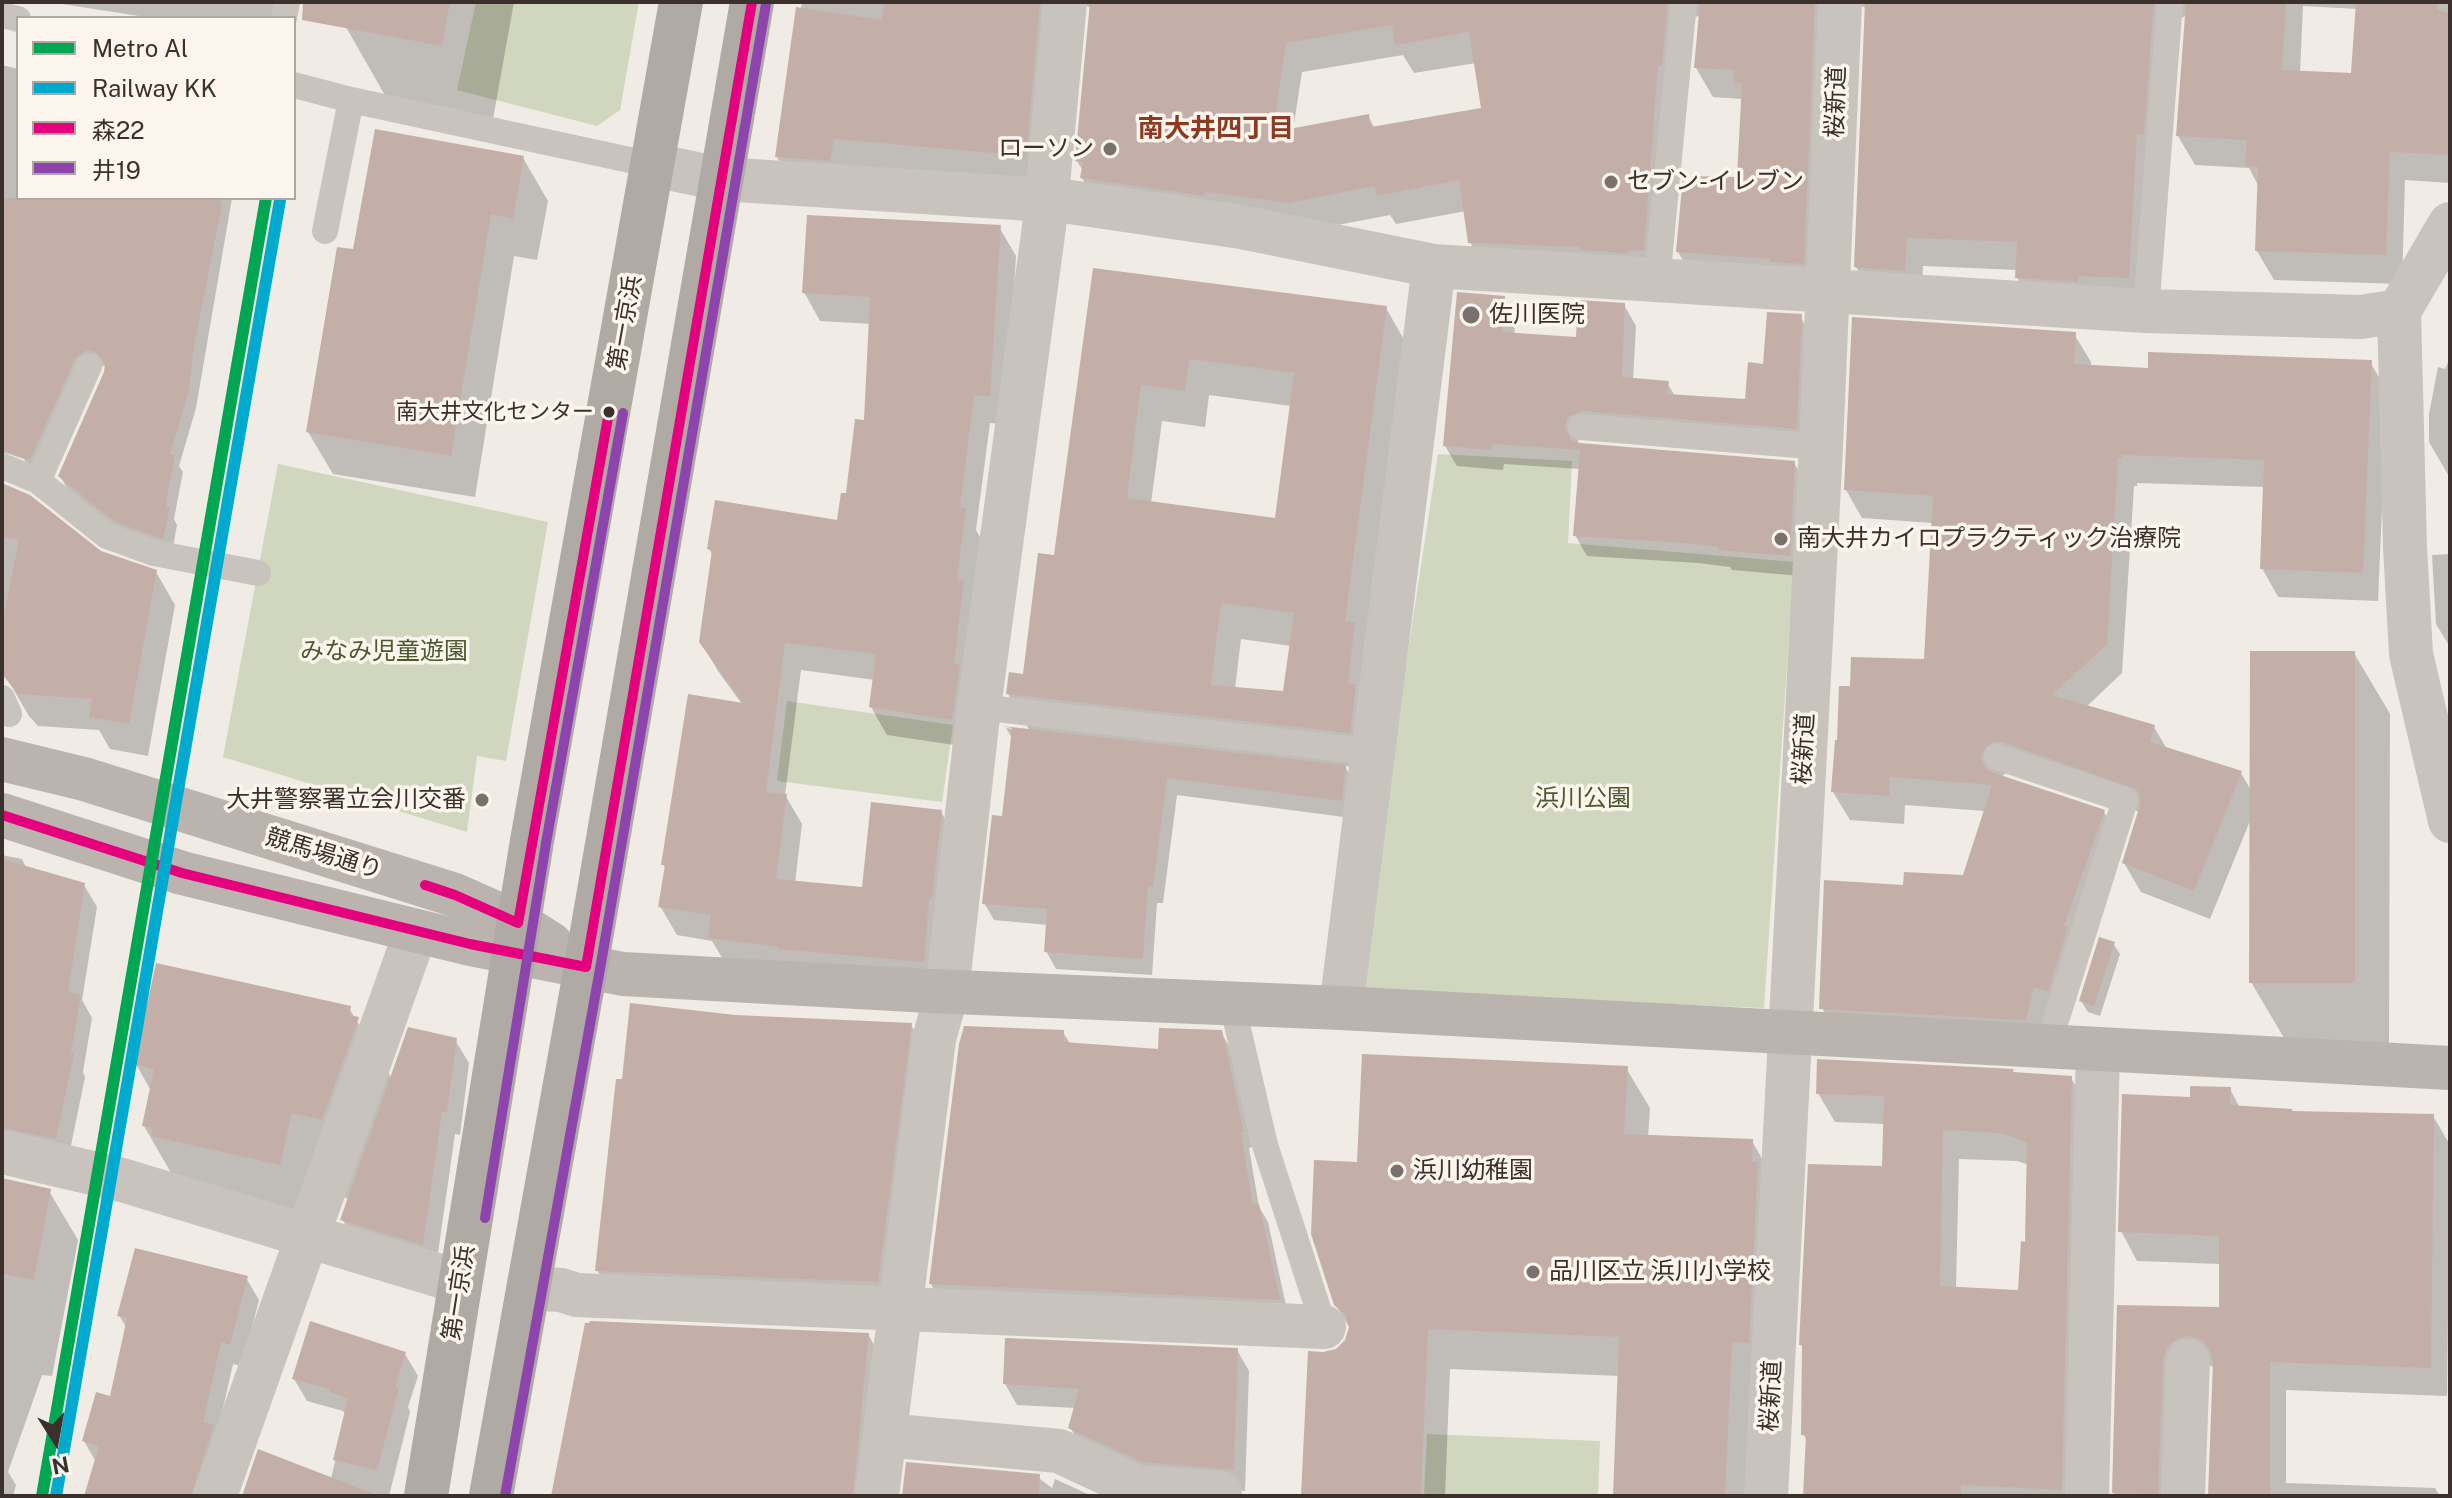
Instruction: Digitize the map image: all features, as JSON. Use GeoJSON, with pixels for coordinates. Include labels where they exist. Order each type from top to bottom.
{"type":"FeatureCollection","features":[{"type":"Feature","properties":{"kind":"highway","name":"第一京浜"},"geometry":{"type":"LineString","coordinates":[[426,1496],[516,938],[681,2]]}},
{"type":"Feature","properties":{"kind":"highway"},"geometry":{"type":"LineString","coordinates":[[491,1496],[586,967],[752,2]]}},
{"type":"Feature","properties":{"kind":"street"},"geometry":{"type":"LineString","coordinates":[[877,1496],[934,1039],[947,992],[979,707],[1047,200],[1065,2]]}},
{"type":"Feature","properties":{"kind":"street","name":"桜新道"},"geometry":{"type":"LineString","coordinates":[[1766,1496],[1821,447],[1840,2]]}},
{"type":"Feature","properties":{"kind":"street"},"geometry":{"type":"LineString","coordinates":[[653,165],[721,179],[1047,200],[1241,227],[1434,266],[2146,311],[2361,317],[2399,311]]}},
{"type":"Feature","properties":{"kind":"street"},"geometry":{"type":"LineString","coordinates":[[2450,224],[2399,311],[2411,654],[2450,821]]}},
{"type":"Feature","properties":{"kind":"street"},"geometry":{"type":"LineString","coordinates":[[1341,1008],[1434,266]]}},
{"type":"Feature","properties":{"kind":"street","name":"競馬場通り"},"geometry":{"type":"LineString","coordinates":[[2,759],[84,779],[455,895],[516,938]]}},
{"type":"Feature","properties":{"kind":"street","name":"競馬場通り"},"geometry":{"type":"LineString","coordinates":[[2,815],[182,873],[416,931],[516,938]]}},
{"type":"Feature","properties":{"kind":"street"},"geometry":{"type":"LineString","coordinates":[[215,1496],[416,931]]}},
{"type":"Feature","properties":{"kind":"street"},"geometry":{"type":"LineString","coordinates":[[516,938],[586,967],[623,974],[947,992],[1341,1008],[2450,1068]]}},
{"type":"Feature","properties":{"kind":"street"},"geometry":{"type":"LineString","coordinates":[[2087,1496],[2098,1049]]}},
{"type":"Feature","properties":{"kind":"street"},"geometry":{"type":"LineString","coordinates":[[6,1160],[122,1180],[460,1282]]}},
{"type":"Feature","properties":{"kind":"street"},"geometry":{"type":"LineString","coordinates":[[529,1288],[561,1290],[577,1295],[1324,1327]]}},
{"type":"Feature","properties":{"kind":"street"},"geometry":{"type":"LineString","coordinates":[[2183,1496],[2188,1361]]}},
{"type":"Feature","properties":{"kind":"street"},"geometry":{"type":"LineString","coordinates":[[885,1435],[1059,1451],[1136,1487],[1220,1493]]}},
{"type":"Feature","properties":{"kind":"lane"},"geometry":{"type":"LineString","coordinates":[[1657,281],[1684,2]]}},
{"type":"Feature","properties":{"kind":"lane"},"geometry":{"type":"LineString","coordinates":[[2146,311],[2170,2]]}},
{"type":"Feature","properties":{"kind":"lane"},"geometry":{"type":"LineString","coordinates":[[296,86],[653,165]]}},
{"type":"Feature","properties":{"kind":"lane"},"geometry":{"type":"LineString","coordinates":[[325,231],[351,100]]}},
{"type":"Feature","properties":{"kind":"lane"},"geometry":{"type":"LineString","coordinates":[[38,481],[89,366]]}},
{"type":"Feature","properties":{"kind":"lane"},"geometry":{"type":"LineString","coordinates":[[1581,427],[1821,447]]}},
{"type":"Feature","properties":{"kind":"lane"},"geometry":{"type":"LineString","coordinates":[[2,466],[38,481],[107,536],[154,553],[258,573]]}},
{"type":"Feature","properties":{"kind":"lane"},"geometry":{"type":"LineString","coordinates":[[979,707],[1373,752]]}},
{"type":"Feature","properties":{"kind":"lane"},"geometry":{"type":"LineString","coordinates":[[1997,757],[2125,800],[2048,1046]]}},
{"type":"Feature","properties":{"kind":"lane"},"geometry":{"type":"LineString","coordinates":[[1232,1003],[1265,1145],[1324,1327]]}},
{"type":"Feature","properties":{"kind":"green space"},"geometry":{"type":"Polygon","coordinates":[[[476,2],[639,2],[620,110],[597,126],[457,90],[476,2]]]}},
{"type":"Feature","properties":{"kind":"green space","name":"浜川公園"},"geometry":{"type":"Polygon","coordinates":[[[1438,454],[1572,461],[1568,543],[1794,562],[1764,1008],[1356,992],[1438,454]]]}},
{"type":"Feature","properties":{"kind":"green space","name":"みなみ児童遊園"},"geometry":{"type":"Polygon","coordinates":[[[278,464],[548,522],[506,761],[477,756],[467,832],[223,757],[278,464]]]}},
{"type":"Feature","properties":{"kind":"green space"},"geometry":{"type":"Polygon","coordinates":[[[787,701],[953,725],[942,802],[777,781],[787,701]]]}},
{"type":"Feature","properties":{"kind":"green space"},"geometry":{"type":"Polygon","coordinates":[[[1427,1434],[1600,1441],[1598,1496],[1424,1496],[1427,1434]]]}},
{"type":"Feature","properties":{"kind":"building"},"geometry":{"type":"Polygon","coordinates":[[[303,2],[450,2],[442,46],[302,20],[303,2]]]}},
{"type":"Feature","properties":{"kind":"building"},"geometry":{"type":"Polygon","coordinates":[[[884,2],[1040,2],[1026,156],[834,139],[830,161],[775,157],[796,7],[882,20],[884,2]]]}},
{"type":"Feature","properties":{"kind":"building"},"geometry":{"type":"Polygon","coordinates":[[[1090,2],[1668,2],[1662,66],[1658,66],[1644,251],[1628,250],[1628,253],[1580,250],[1580,247],[1468,243],[1459,180],[1377,196],[1375,186],[1289,203],[1205,192],[1204,196],[1080,178],[1083,162],[1075,161],[1090,2]],[[1392,25],[1286,43],[1273,132],[1369,114],[1371,127],[1481,108],[1469,32],[1395,45],[1392,25]]]}},
{"type":"Feature","properties":{"kind":"building"},"geometry":{"type":"Polygon","coordinates":[[[1700,2],[1815,2],[1804,264],[1676,252],[1683,176],[1737,177],[1742,83],[1733,83],[1734,70],[1694,68],[1700,2]]]}},
{"type":"Feature","properties":{"kind":"building"},"geometry":{"type":"Polygon","coordinates":[[[1865,2],[2154,2],[2144,134],[2137,134],[2129,278],[2079,276],[2078,282],[2015,278],[2017,242],[1907,238],[1905,271],[1854,267],[1865,2]]]}},
{"type":"Feature","properties":{"kind":"building"},"geometry":{"type":"Polygon","coordinates":[[[2186,2],[2286,2],[2282,70],[2351,73],[2356,2],[2437,4],[2437,10],[2450,13],[2449,155],[2390,152],[2386,255],[2255,251],[2258,167],[2245,166],[2247,140],[2176,136],[2186,2]]]}},
{"type":"Feature","properties":{"kind":"building"},"geometry":{"type":"Polygon","coordinates":[[[375,129],[524,156],[513,219],[491,214],[451,456],[306,432],[337,247],[353,249],[375,129]]]}},
{"type":"Feature","properties":{"kind":"building"},"geometry":{"type":"Polygon","coordinates":[[[2,198],[221,200],[194,346],[189,391],[170,454],[175,455],[165,507],[170,508],[163,539],[115,522],[58,476],[104,372],[105,364],[96,352],[87,350],[75,359],[30,460],[2,450],[2,198]]]}},
{"type":"Feature","properties":{"kind":"building"},"geometry":{"type":"Polygon","coordinates":[[[807,215],[1001,225],[990,396],[974,395],[960,508],[966,508],[957,579],[964,580],[954,664],[960,665],[952,720],[869,707],[876,654],[785,643],[766,792],[787,794],[776,879],[862,887],[871,802],[942,810],[932,899],[929,899],[924,962],[778,949],[708,938],[711,915],[658,907],[665,865],[661,865],[688,694],[743,703],[699,642],[712,550],[707,549],[715,500],[837,520],[841,493],[846,493],[855,419],[864,420],[870,297],[802,293],[807,215]]]}},
{"type":"Feature","properties":{"kind":"building"},"geometry":{"type":"Polygon","coordinates":[[[1093,268],[1387,306],[1345,621],[1355,622],[1348,683],[1356,684],[1350,733],[1006,694],[1009,672],[1023,674],[1038,553],[1054,555],[1093,268]],[[1189,359],[1185,391],[1141,385],[1127,498],[1275,518],[1294,373],[1189,359]],[[1221,603],[1211,685],[1283,691],[1294,613],[1221,603]]]}},
{"type":"Feature","properties":{"kind":"building"},"geometry":{"type":"Polygon","coordinates":[[[1457,292],[1505,296],[1502,332],[1576,337],[1578,300],[1625,303],[1622,377],[1669,381],[1667,394],[1745,399],[1748,362],[1763,364],[1767,312],[1802,314],[1797,429],[1582,411],[1568,417],[1565,426],[1571,440],[1580,443],[1795,461],[1790,556],[1719,550],[1719,547],[1685,543],[1573,536],[1580,450],[1493,444],[1492,450],[1443,446],[1457,292]]]}},
{"type":"Feature","properties":{"kind":"building"},"geometry":{"type":"Polygon","coordinates":[[[1852,317],[2076,332],[2074,364],[2148,368],[2148,352],[2372,360],[2363,573],[2260,569],[2264,460],[2122,455],[2118,458],[2107,644],[2052,695],[2155,725],[2150,742],[2242,771],[2194,891],[2122,863],[2140,805],[2136,789],[2002,742],[1986,746],[1981,759],[1991,772],[2105,810],[2064,926],[2068,927],[2048,992],[2034,987],[2026,1020],[1819,1009],[1824,880],[1903,885],[1904,872],[1963,875],[1992,785],[1890,777],[1889,796],[1831,792],[1839,686],[1850,686],[1851,657],[1924,659],[1933,496],[1844,490],[1852,317]]]}},
{"type":"Feature","properties":{"kind":"building"},"geometry":{"type":"Polygon","coordinates":[[[2,483],[30,495],[101,551],[157,570],[129,724],[89,717],[92,699],[18,694],[2,674],[2,625],[19,540],[2,537],[2,483]]]}},
{"type":"Feature","properties":{"kind":"building"},"geometry":{"type":"Polygon","coordinates":[[[2250,651],[2355,651],[2355,983],[2249,983],[2250,651]]]}},
{"type":"Feature","properties":{"kind":"building"},"geometry":{"type":"Polygon","coordinates":[[[1002,726],[1346,765],[1342,801],[1167,778],[1153,887],[1148,886],[1143,959],[1044,952],[1047,909],[982,904],[992,815],[1002,816],[1012,728],[1002,726]]]}},
{"type":"Feature","properties":{"kind":"building"},"geometry":{"type":"Polygon","coordinates":[[[2,859],[85,883],[68,992],[81,995],[71,1053],[74,1054],[56,1139],[2,1128],[2,859]]]}},
{"type":"Feature","properties":{"kind":"building"},"geometry":{"type":"Polygon","coordinates":[[[2099,937],[2115,942],[2094,1006],[2079,1001],[2099,937]]]}},
{"type":"Feature","properties":{"kind":"building"},"geometry":{"type":"Polygon","coordinates":[[[156,963],[351,1006],[349,1015],[359,1017],[322,1120],[292,1113],[280,1165],[151,1136],[153,1128],[142,1126],[154,1069],[134,1065],[156,963]]]}},
{"type":"Feature","properties":{"kind":"building"},"geometry":{"type":"Polygon","coordinates":[[[630,1003],[735,1015],[912,1023],[878,1282],[595,1271],[616,1079],[622,1079],[630,1003]]]}},
{"type":"Feature","properties":{"kind":"building"},"geometry":{"type":"Polygon","coordinates":[[[964,1026],[1064,1030],[1064,1042],[1158,1049],[1159,1028],[1222,1030],[1244,1132],[1241,1132],[1253,1205],[1259,1204],[1280,1300],[929,1284],[959,1044],[964,1026]]]}},
{"type":"Feature","properties":{"kind":"building"},"geometry":{"type":"Polygon","coordinates":[[[408,1027],[457,1038],[447,1112],[442,1112],[423,1245],[340,1220],[408,1027]]]}},
{"type":"Feature","properties":{"kind":"building","name":"品川区立 浜川小学校"},"geometry":{"type":"Polygon","coordinates":[[[1362,1054],[1628,1066],[1624,1134],[1753,1139],[1752,1162],[1758,1162],[1749,1343],[1732,1342],[1725,1496],[1613,1496],[1619,1337],[1428,1329],[1421,1496],[1301,1496],[1308,1351],[1336,1349],[1345,1340],[1349,1327],[1346,1315],[1334,1305],[1311,1234],[1314,1160],[1357,1162],[1362,1054]]]}},
{"type":"Feature","properties":{"kind":"building"},"geometry":{"type":"Polygon","coordinates":[[[1817,1059],[2014,1069],[2013,1072],[2072,1076],[2062,1490],[1961,1485],[1961,1496],[1803,1496],[1806,1435],[1801,1435],[1802,1345],[1799,1345],[1808,1164],[1882,1166],[1884,1096],[1816,1094],[1817,1059]],[[1943,1130],[1940,1286],[2018,1290],[2021,1241],[2025,1242],[2027,1142],[1999,1133],[1943,1130]]]}},
{"type":"Feature","properties":{"kind":"building"},"geometry":{"type":"Polygon","coordinates":[[[2190,1086],[2231,1087],[2230,1105],[2292,1111],[2434,1114],[2431,1368],[2270,1362],[2270,1496],[2208,1496],[2213,1361],[2210,1350],[2202,1340],[2188,1336],[2177,1339],[2167,1347],[2163,1359],[2158,1494],[2112,1493],[2117,1305],[2219,1307],[2219,1236],[2118,1232],[2122,1094],[2190,1097],[2190,1086]]]}},
{"type":"Feature","properties":{"kind":"building"},"geometry":{"type":"Polygon","coordinates":[[[2,1178],[51,1189],[34,1280],[2,1274],[2,1178]]]}},
{"type":"Feature","properties":{"kind":"building"},"geometry":{"type":"Polygon","coordinates":[[[135,1248],[248,1276],[230,1345],[221,1342],[203,1422],[214,1425],[191,1496],[84,1496],[99,1446],[82,1441],[96,1392],[110,1396],[127,1318],[117,1316],[135,1248]]]}},
{"type":"Feature","properties":{"kind":"building"},"geometry":{"type":"Polygon","coordinates":[[[310,1321],[406,1352],[377,1470],[333,1460],[348,1398],[329,1392],[330,1389],[292,1379],[310,1321]]]}},
{"type":"Feature","properties":{"kind":"building"},"geometry":{"type":"Polygon","coordinates":[[[585,1323],[869,1333],[853,1496],[551,1496],[585,1323]]]}},
{"type":"Feature","properties":{"kind":"building"},"geometry":{"type":"Polygon","coordinates":[[[1005,1338],[1238,1348],[1234,1470],[1142,1462],[1068,1428],[1079,1389],[1003,1384],[1005,1338]]]}},
{"type":"Feature","properties":{"kind":"building"},"geometry":{"type":"Polygon","coordinates":[[[258,1449],[372,1493],[371,1496],[242,1496],[258,1449]]]}},
{"type":"Feature","properties":{"kind":"building"},"geometry":{"type":"Polygon","coordinates":[[[906,1462],[1040,1474],[1039,1496],[902,1496],[906,1462]]]}},
{"type":"Feature","properties":{"kind":"metro line","name":"Al"},"geometry":{"type":"LineString","coordinates":[[42,1496],[266,200]]}},
{"type":"Feature","properties":{"kind":"rail line","name":"KK"},"geometry":{"type":"LineString","coordinates":[[56,1496],[280,200]]}},
{"type":"Feature","properties":{"kind":"transit line","name":"森22"},"geometry":{"type":"LineString","coordinates":[[2,815],[182,873],[470,944],[586,967],[752,2]]}},
{"type":"Feature","properties":{"kind":"transit line","name":"井19"},"geometry":{"type":"LineString","coordinates":[[505,1496],[600,969],[766,4]]}},
{"type":"Feature","properties":{"kind":"transit line","name":"森22"},"geometry":{"type":"LineString","coordinates":[[425,885],[518,923],[609,412]]}},
{"type":"Feature","properties":{"kind":"transit line","name":"井19"},"geometry":{"type":"LineString","coordinates":[[485,1218],[546,843],[623,413]]}},
{"type":"Feature","properties":{"kind":"place","name":"ローソン"},"geometry":{"type":"Point","coordinates":[1110,149]}},
{"type":"Feature","properties":{"kind":"place","name":"セブン-イレブン"},"geometry":{"type":"Point","coordinates":[1611,182]}},
{"type":"Feature","properties":{"kind":"place","name":"佐川医院"},"geometry":{"type":"Point","coordinates":[1471,315]}},
{"type":"Feature","properties":{"kind":"place","name":"南大井文化センター"},"geometry":{"type":"Point","coordinates":[609,412]}},
{"type":"Feature","properties":{"kind":"place","name":"南大井カイロプラクティック治療院"},"geometry":{"type":"Point","coordinates":[1781,539]}},
{"type":"Feature","properties":{"kind":"place","name":"大井警察署立会川交番"},"geometry":{"type":"Point","coordinates":[482,800]}},
{"type":"Feature","properties":{"kind":"place","name":"浜川幼稚園"},"geometry":{"type":"Point","coordinates":[1397,1171]}},
{"type":"Feature","properties":{"kind":"place","name":"品川区立 浜川小学校"},"geometry":{"type":"Point","coordinates":[1533,1272]}},
{"type":"Feature","properties":{"kind":"district","name":"南大井四丁目"},"geometry":{"type":"Point","coordinates":[1216,129]}}]}
